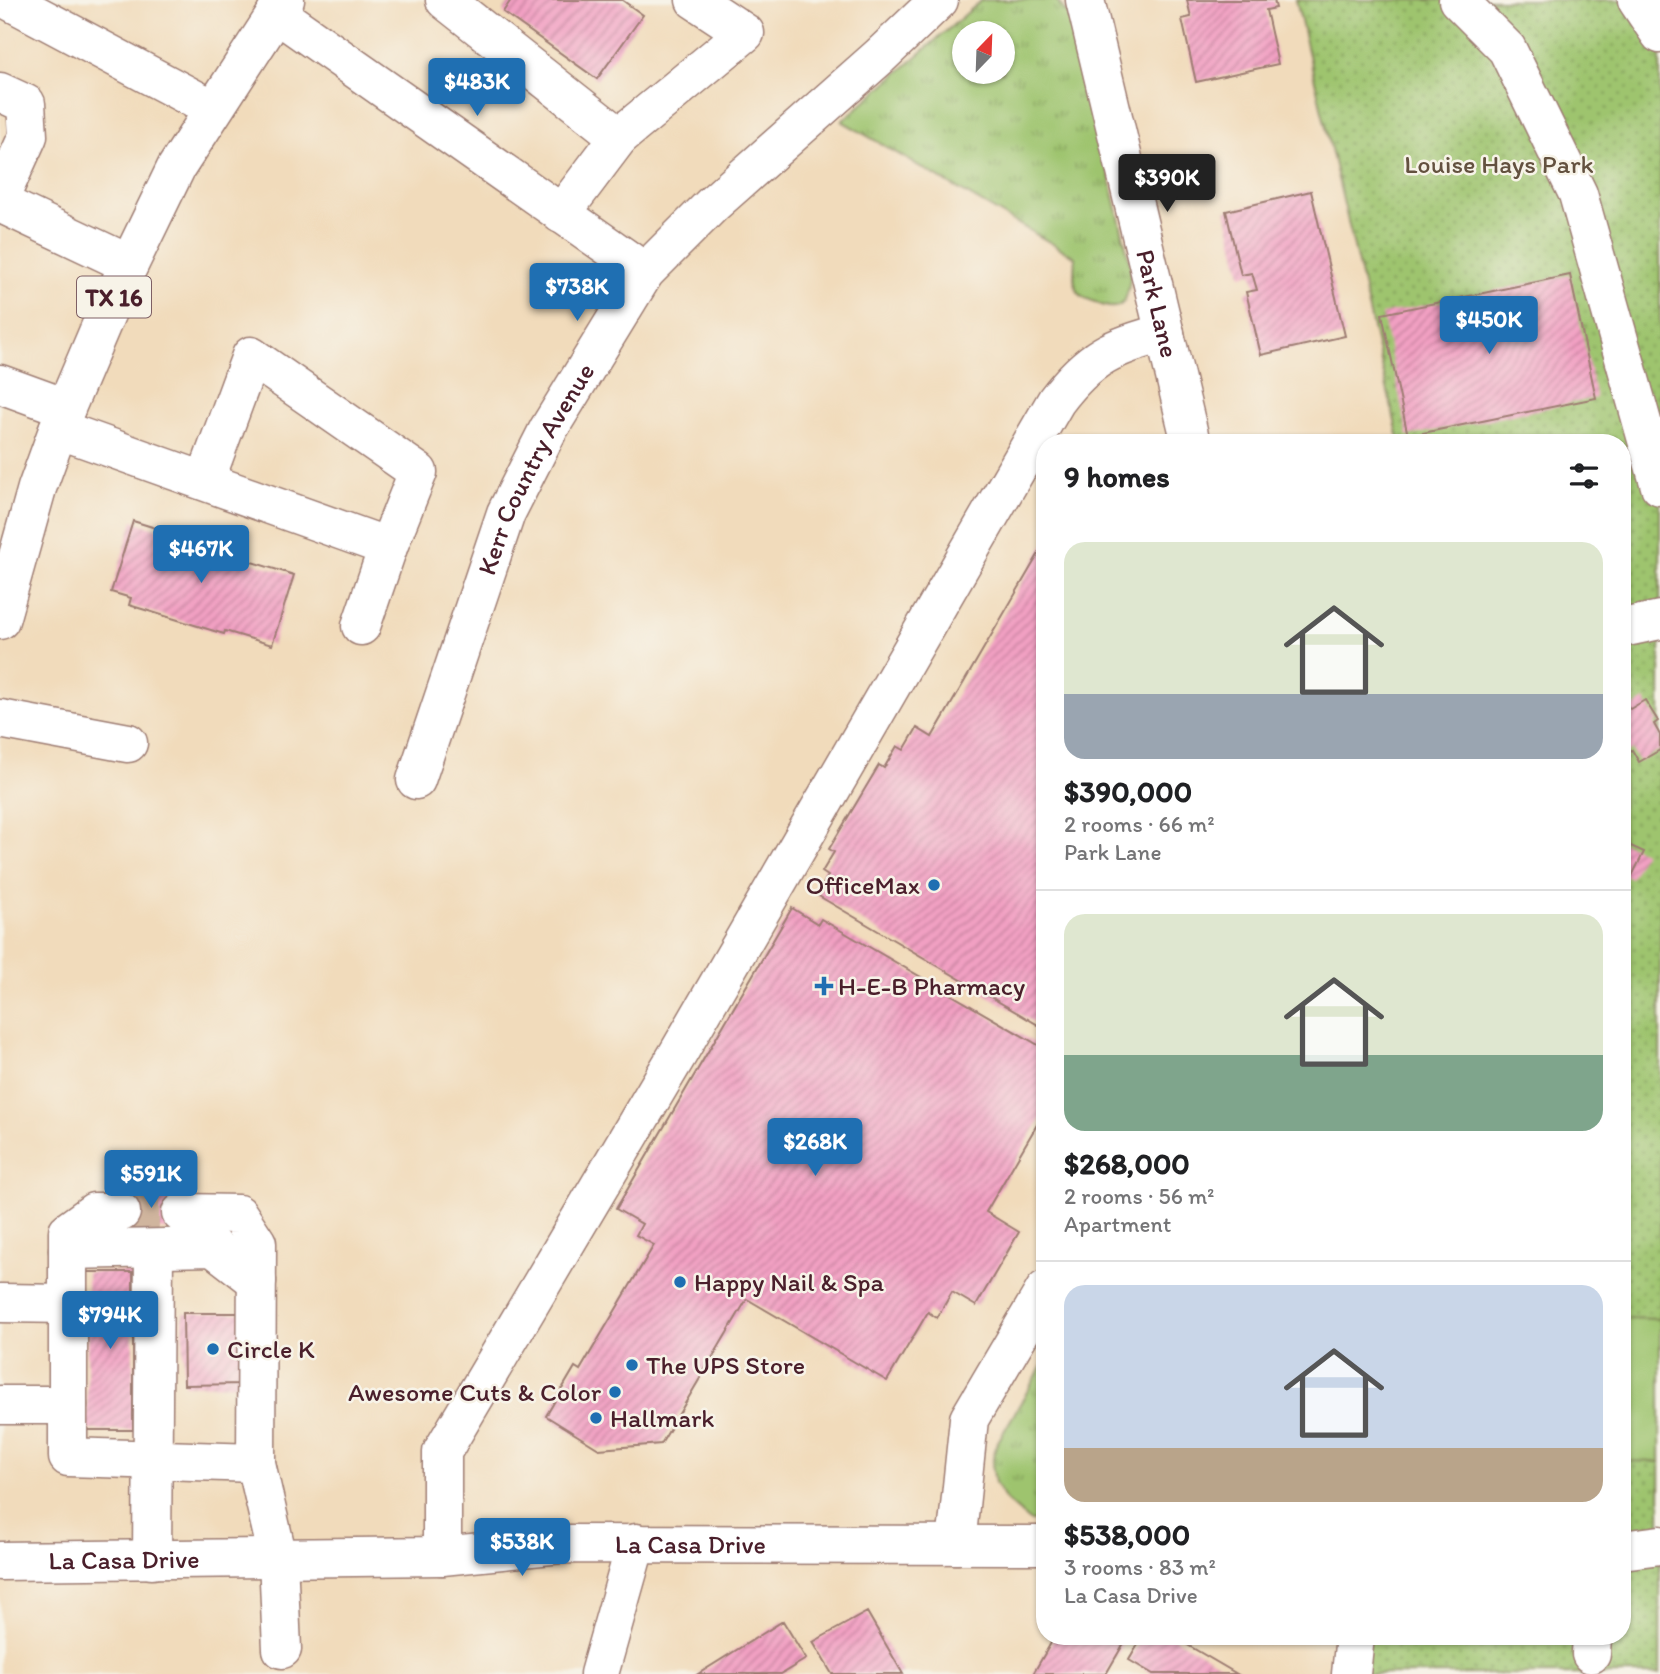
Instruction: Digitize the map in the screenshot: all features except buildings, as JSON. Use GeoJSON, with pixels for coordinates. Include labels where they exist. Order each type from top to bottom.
{"type":"FeatureCollection","features":[{"type":"Feature","properties":{"kind":"street"},"geometry":{"type":"LineString","coordinates":[[8,0],[213,109]]}},
{"type":"Feature","properties":{"kind":"street"},"geometry":{"type":"LineString","coordinates":[[445,0],[619,136]]}},
{"type":"Feature","properties":{"kind":"street"},"geometry":{"type":"LineString","coordinates":[[561,214],[619,136],[745,33],[695,0]]}},
{"type":"Feature","properties":{"kind":"street","name":"Kerr Country Avenue"},"geometry":{"type":"LineString","coordinates":[[416,780],[506,513],[548,430],[645,272],[713,204],[879,57],[939,0]]}},
{"type":"Feature","properties":{"kind":"street","name":"Park Lane"},"geometry":{"type":"LineString","coordinates":[[1085,0],[1189,434]]}},
{"type":"Feature","properties":{"kind":"street"},"geometry":{"type":"LineString","coordinates":[[1458,0],[1507,49],[1578,194],[1645,468]]}},
{"type":"Feature","properties":{"kind":"street"},"geometry":{"type":"LineString","coordinates":[[1637,0],[1660,34]]}},
{"type":"Feature","properties":{"kind":"street"},"geometry":{"type":"LineString","coordinates":[[280,6],[561,214],[645,272]]}},
{"type":"Feature","properties":{"kind":"street","name":"TX 16"},"geometry":{"type":"LineString","coordinates":[[0,620],[16,554],[62,418],[129,264],[176,167],[280,6]]}},
{"type":"Feature","properties":{"kind":"street"},"geometry":{"type":"LineString","coordinates":[[0,92],[26,104],[28,136],[0,201],[129,264]]}},
{"type":"Feature","properties":{"kind":"street"},"geometry":{"type":"LineString","coordinates":[[1037,434],[1074,377],[1095,359],[1126,343],[1165,333]]}},
{"type":"Feature","properties":{"kind":"street"},"geometry":{"type":"LineString","coordinates":[[205,481],[251,356],[418,472],[388,547],[361,626]]}},
{"type":"Feature","properties":{"kind":"street"},"geometry":{"type":"LineString","coordinates":[[0,384],[62,418],[205,481],[388,547]]}},
{"type":"Feature","properties":{"kind":"street"},"geometry":{"type":"LineString","coordinates":[[442,1556],[442,1452],[679,1052],[1036,436]]}},
{"type":"Feature","properties":{"kind":"street"},"geometry":{"type":"LineString","coordinates":[[1631,626],[1660,620]]}},
{"type":"Feature","properties":{"kind":"street"},"geometry":{"type":"LineString","coordinates":[[0,719],[128,743]]}},
{"type":"Feature","properties":{"kind":"street"},"geometry":{"type":"LineString","coordinates":[[121,1212],[94,1212],[68,1231],[68,1457],[256,1463]]}},
{"type":"Feature","properties":{"kind":"street"},"geometry":{"type":"LineString","coordinates":[[181,1213],[238,1214],[257,1243],[256,1463],[278,1558],[282,1649]]}},
{"type":"Feature","properties":{"kind":"street"},"geometry":{"type":"LineString","coordinates":[[68,1250],[213,1247],[257,1281]]}},
{"type":"Feature","properties":{"kind":"street"},"geometry":{"type":"LineString","coordinates":[[152,1560],[154,1249]]}},
{"type":"Feature","properties":{"kind":"street"},"geometry":{"type":"LineString","coordinates":[[0,1303],[68,1304]]}},
{"type":"Feature","properties":{"kind":"street"},"geometry":{"type":"LineString","coordinates":[[956,1545],[969,1419],[1036,1305]]}},
{"type":"Feature","properties":{"kind":"street"},"geometry":{"type":"LineString","coordinates":[[0,1405],[68,1405]]}},
{"type":"Feature","properties":{"kind":"street"},"geometry":{"type":"LineString","coordinates":[[598,1674],[636,1543]]}},
{"type":"Feature","properties":{"kind":"street","name":"La Casa Drive"},"geometry":{"type":"LineString","coordinates":[[0,1562],[442,1556],[561,1544],[1036,1545]]}},
{"type":"Feature","properties":{"kind":"street"},"geometry":{"type":"LineString","coordinates":[[1631,1549],[1660,1545]]}},
{"type":"Feature","properties":{"kind":"street"},"geometry":{"type":"LineString","coordinates":[[1351,1674],[1354,1645]]}},
{"type":"Feature","properties":{"kind":"green space"},"geometry":{"type":"Polygon","coordinates":[[[982,0],[1056,0],[1072,19],[1131,268],[1124,301],[1113,307],[1082,296],[1075,282],[1075,257],[842,121],[952,26],[952,84],[1015,84],[1015,21],[958,21],[982,0]]]}},
{"type":"Feature","properties":{"kind":"green space","name":"Louise Hays Park"},"geometry":{"type":"Polygon","coordinates":[[[1296,0],[1660,0],[1660,1674],[1354,1674],[1356,1645],[1631,1645],[1631,434],[1398,434],[1296,0]]]}},
{"type":"Feature","properties":{"kind":"green space"},"geometry":{"type":"Polygon","coordinates":[[[1631,1318],[1660,1319],[1660,1462],[1631,1461],[1631,1318]]]}},
{"type":"Feature","properties":{"kind":"green space"},"geometry":{"type":"Polygon","coordinates":[[[1036,1376],[1036,1521],[1030,1521],[1006,1500],[995,1483],[992,1464],[996,1445],[1036,1376]]]}},
{"type":"Feature","properties":{"kind":"tunnel"},"geometry":{"type":"LineString","coordinates":[[121,1212],[181,1213]]}},
{"type":"Feature","properties":{"kind":"place","name":"OfficeMax"},"geometry":{"type":"Point","coordinates":[934,885]}},
{"type":"Feature","properties":{"kind":"place","name":"H-E-B Pharmacy"},"geometry":{"type":"Point","coordinates":[824,986]}},
{"type":"Feature","properties":{"kind":"place","name":"Happy Nail & Spa"},"geometry":{"type":"Point","coordinates":[680,1282]}},
{"type":"Feature","properties":{"kind":"place","name":"Circle K"},"geometry":{"type":"Point","coordinates":[213,1349]}},
{"type":"Feature","properties":{"kind":"place","name":"The UPS Store"},"geometry":{"type":"Point","coordinates":[632,1365]}},
{"type":"Feature","properties":{"kind":"place","name":"Awesome Cuts & Color"},"geometry":{"type":"Point","coordinates":[615,1392]}},
{"type":"Feature","properties":{"kind":"place","name":"Hallmark"},"geometry":{"type":"Point","coordinates":[596,1418]}}]}
